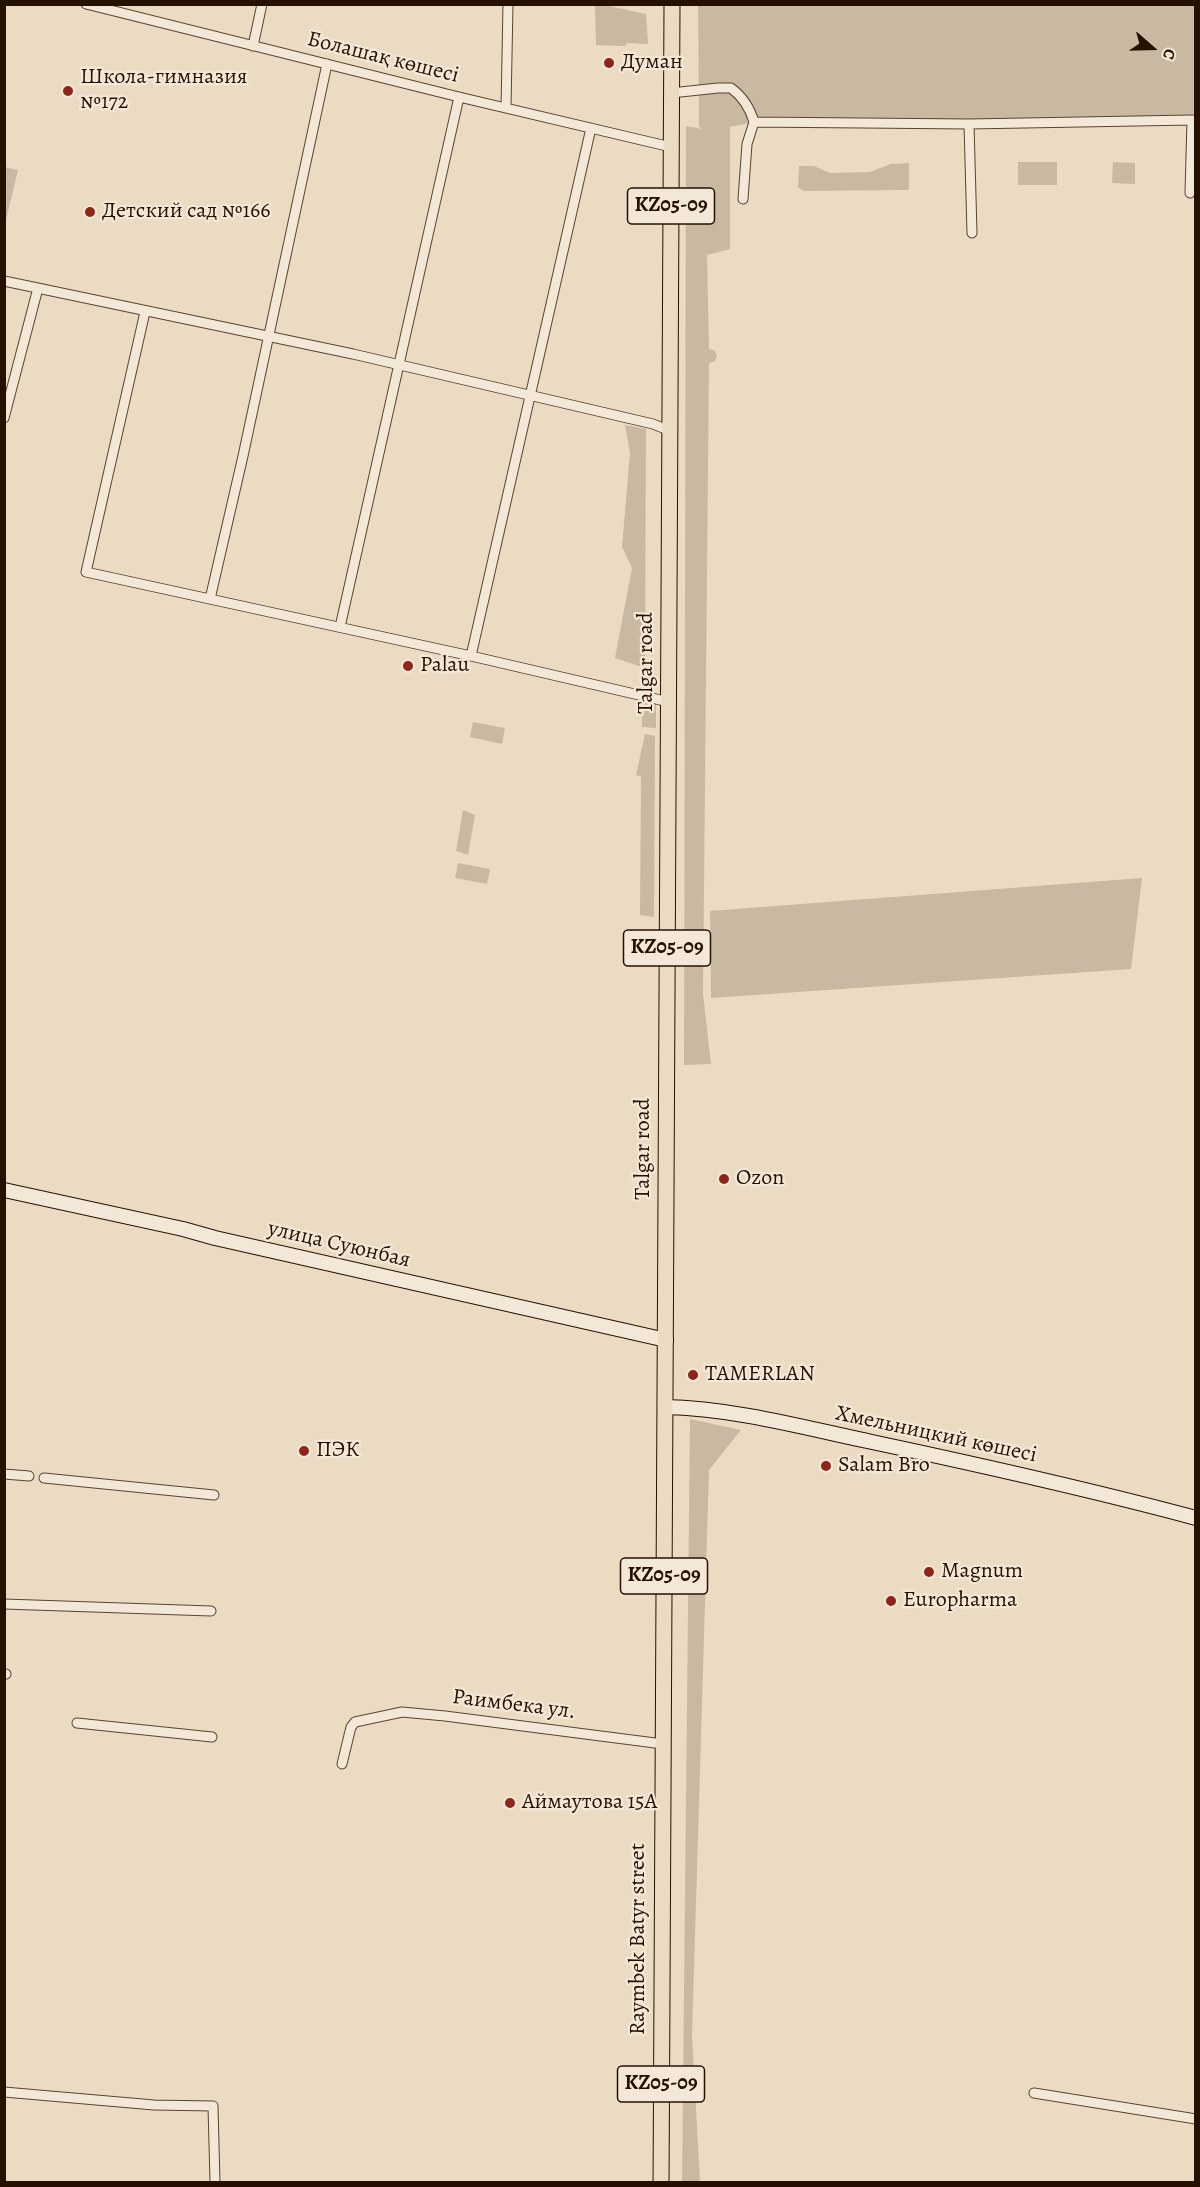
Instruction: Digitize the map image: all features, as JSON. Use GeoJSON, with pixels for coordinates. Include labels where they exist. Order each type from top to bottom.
{"type":"FeatureCollection","features":[{"type":"Feature","properties":{"kind":"main road","name":"Talgar road"},"geometry":{"type":"LineString","coordinates":[[669,702],[672,4]]}},
{"type":"Feature","properties":{"kind":"main road","name":"KZ05-09"},"geometry":{"type":"LineString","coordinates":[[665,1407],[669,702]]}},
{"type":"Feature","properties":{"kind":"main road","name":"Raymbek Batyr street"},"geometry":{"type":"LineString","coordinates":[[661,2182],[665,1407]]}},
{"type":"Feature","properties":{"kind":"street","name":"Болашақ көшесі"},"geometry":{"type":"LineString","coordinates":[[86,4],[671,147]]}},
{"type":"Feature","properties":{"kind":"street"},"geometry":{"type":"LineString","coordinates":[[253,46],[262,4]]}},
{"type":"Feature","properties":{"kind":"street"},"geometry":{"type":"LineString","coordinates":[[506,108],[508,4]]}},
{"type":"Feature","properties":{"kind":"street"},"geometry":{"type":"LineString","coordinates":[[210,599],[327,64]]}},
{"type":"Feature","properties":{"kind":"street"},"geometry":{"type":"LineString","coordinates":[[671,93],[731,88],[744,101],[754,122],[747,144],[742,199]]}},
{"type":"Feature","properties":{"kind":"street"},"geometry":{"type":"LineString","coordinates":[[340,627],[459,97]]}},
{"type":"Feature","properties":{"kind":"street"},"geometry":{"type":"LineString","coordinates":[[754,122],[969,123],[1192,120],[1190,193]]}},
{"type":"Feature","properties":{"kind":"street"},"geometry":{"type":"LineString","coordinates":[[969,123],[972,233]]}},
{"type":"Feature","properties":{"kind":"street"},"geometry":{"type":"LineString","coordinates":[[471,656],[591,128]]}},
{"type":"Feature","properties":{"kind":"street"},"geometry":{"type":"LineString","coordinates":[[4,281],[269,336],[530,394],[669,430]]}},
{"type":"Feature","properties":{"kind":"street"},"geometry":{"type":"LineString","coordinates":[[4,418],[38,288]]}},
{"type":"Feature","properties":{"kind":"street"},"geometry":{"type":"LineString","coordinates":[[145,312],[86,572],[471,656],[669,702]]}},
{"type":"Feature","properties":{"kind":"street","name":"улица Суюнбая"},"geometry":{"type":"LineString","coordinates":[[4,1190],[666,1340]]}},
{"type":"Feature","properties":{"kind":"street","name":"Хмельницкий көшесі"},"geometry":{"type":"LineString","coordinates":[[665,1407],[697,1408],[811,1429],[1027,1475],[1196,1518]]}},
{"type":"Feature","properties":{"kind":"street"},"geometry":{"type":"LineString","coordinates":[[4,1474],[29,1476]]}},
{"type":"Feature","properties":{"kind":"street"},"geometry":{"type":"LineString","coordinates":[[44,1478],[214,1496]]}},
{"type":"Feature","properties":{"kind":"street"},"geometry":{"type":"LineString","coordinates":[[4,1604],[211,1611]]}},
{"type":"Feature","properties":{"kind":"street","name":"Раимбека ул."},"geometry":{"type":"LineString","coordinates":[[342,1764],[351,1726],[361,1719],[402,1712],[663,1744]]}},
{"type":"Feature","properties":{"kind":"street"},"geometry":{"type":"LineString","coordinates":[[77,1723],[212,1737]]}},
{"type":"Feature","properties":{"kind":"street"},"geometry":{"type":"LineString","coordinates":[[4,2092],[154,2105],[213,2106],[214,2182]]}},
{"type":"Feature","properties":{"kind":"street"},"geometry":{"type":"LineString","coordinates":[[1034,2093],[1196,2119]]}},
{"type":"Feature","properties":{"kind":"shaded area"},"geometry":{"type":"Polygon","coordinates":[[[595,5],[646,14],[648,44],[596,45],[595,5]]]}},
{"type":"Feature","properties":{"kind":"shaded area"},"geometry":{"type":"Polygon","coordinates":[[[698,5],[1195,5],[1195,120],[754,122],[730,127],[730,249],[707,255],[709,349],[714,350],[717,355],[715,361],[709,363],[703,994],[711,1064],[684,1065],[686,126],[703,129],[699,127],[698,5]]]}},
{"type":"Feature","properties":{"kind":"shaded area"},"geometry":{"type":"Polygon","coordinates":[[[1018,162],[1057,162],[1057,185],[1018,185],[1018,162]]]}},
{"type":"Feature","properties":{"kind":"shaded area"},"geometry":{"type":"Polygon","coordinates":[[[1113,162],[1135,163],[1135,184],[1112,183],[1113,162]]]}},
{"type":"Feature","properties":{"kind":"shaded area"},"geometry":{"type":"Polygon","coordinates":[[[909,163],[909,189],[907,190],[804,191],[798,187],[799,166],[814,166],[830,173],[870,172],[891,164],[909,163]]]}},
{"type":"Feature","properties":{"kind":"shaded area"},"geometry":{"type":"Polygon","coordinates":[[[5,167],[18,170],[4,224],[5,167]]]}},
{"type":"Feature","properties":{"kind":"shaded area"},"geometry":{"type":"Polygon","coordinates":[[[625,425],[646,429],[645,668],[615,658],[632,568],[622,547],[630,453],[625,425]]]}},
{"type":"Feature","properties":{"kind":"shaded area"},"geometry":{"type":"Polygon","coordinates":[[[642,696],[656,699],[656,728],[642,727],[642,696]]]}},
{"type":"Feature","properties":{"kind":"shaded area"},"geometry":{"type":"Polygon","coordinates":[[[473,722],[505,728],[502,744],[470,737],[473,722]]]}},
{"type":"Feature","properties":{"kind":"shaded area"},"geometry":{"type":"Polygon","coordinates":[[[645,734],[655,736],[654,917],[640,915],[641,777],[636,775],[645,734]]]}},
{"type":"Feature","properties":{"kind":"shaded area"},"geometry":{"type":"Polygon","coordinates":[[[463,810],[475,815],[468,855],[456,851],[463,810]]]}},
{"type":"Feature","properties":{"kind":"shaded area"},"geometry":{"type":"Polygon","coordinates":[[[458,863],[490,869],[487,884],[455,878],[458,863]]]}},
{"type":"Feature","properties":{"kind":"shaded area"},"geometry":{"type":"Polygon","coordinates":[[[1142,878],[1131,969],[711,998],[710,911],[1142,878]]]}},
{"type":"Feature","properties":{"kind":"shaded area"},"geometry":{"type":"Polygon","coordinates":[[[690,1419],[741,1430],[709,1470],[692,2036],[700,2182],[682,2182],[690,1419]]]}},
{"type":"Feature","properties":{"kind":"place","name":"Думан"},"geometry":{"type":"Point","coordinates":[609,63]}},
{"type":"Feature","properties":{"kind":"place","name":"Школа-гимназия №172"},"geometry":{"type":"Point","coordinates":[68,91]}},
{"type":"Feature","properties":{"kind":"place","name":"Детский сад №166"},"geometry":{"type":"Point","coordinates":[90,212]}},
{"type":"Feature","properties":{"kind":"place","name":"Palau"},"geometry":{"type":"Point","coordinates":[408,666]}},
{"type":"Feature","properties":{"kind":"place","name":"Ozon"},"geometry":{"type":"Point","coordinates":[724,1179]}},
{"type":"Feature","properties":{"kind":"place","name":"TAMERLAN"},"geometry":{"type":"Point","coordinates":[693,1375]}},
{"type":"Feature","properties":{"kind":"place","name":"ПЭК"},"geometry":{"type":"Point","coordinates":[304,1451]}},
{"type":"Feature","properties":{"kind":"place","name":"Salam Bro"},"geometry":{"type":"Point","coordinates":[826,1466]}},
{"type":"Feature","properties":{"kind":"place","name":"Magnum"},"geometry":{"type":"Point","coordinates":[929,1572]}},
{"type":"Feature","properties":{"kind":"place","name":"Europharma"},"geometry":{"type":"Point","coordinates":[891,1601]}},
{"type":"Feature","properties":{"kind":"place","name":"Аймаутова 15А"},"geometry":{"type":"Point","coordinates":[510,1803]}}]}
